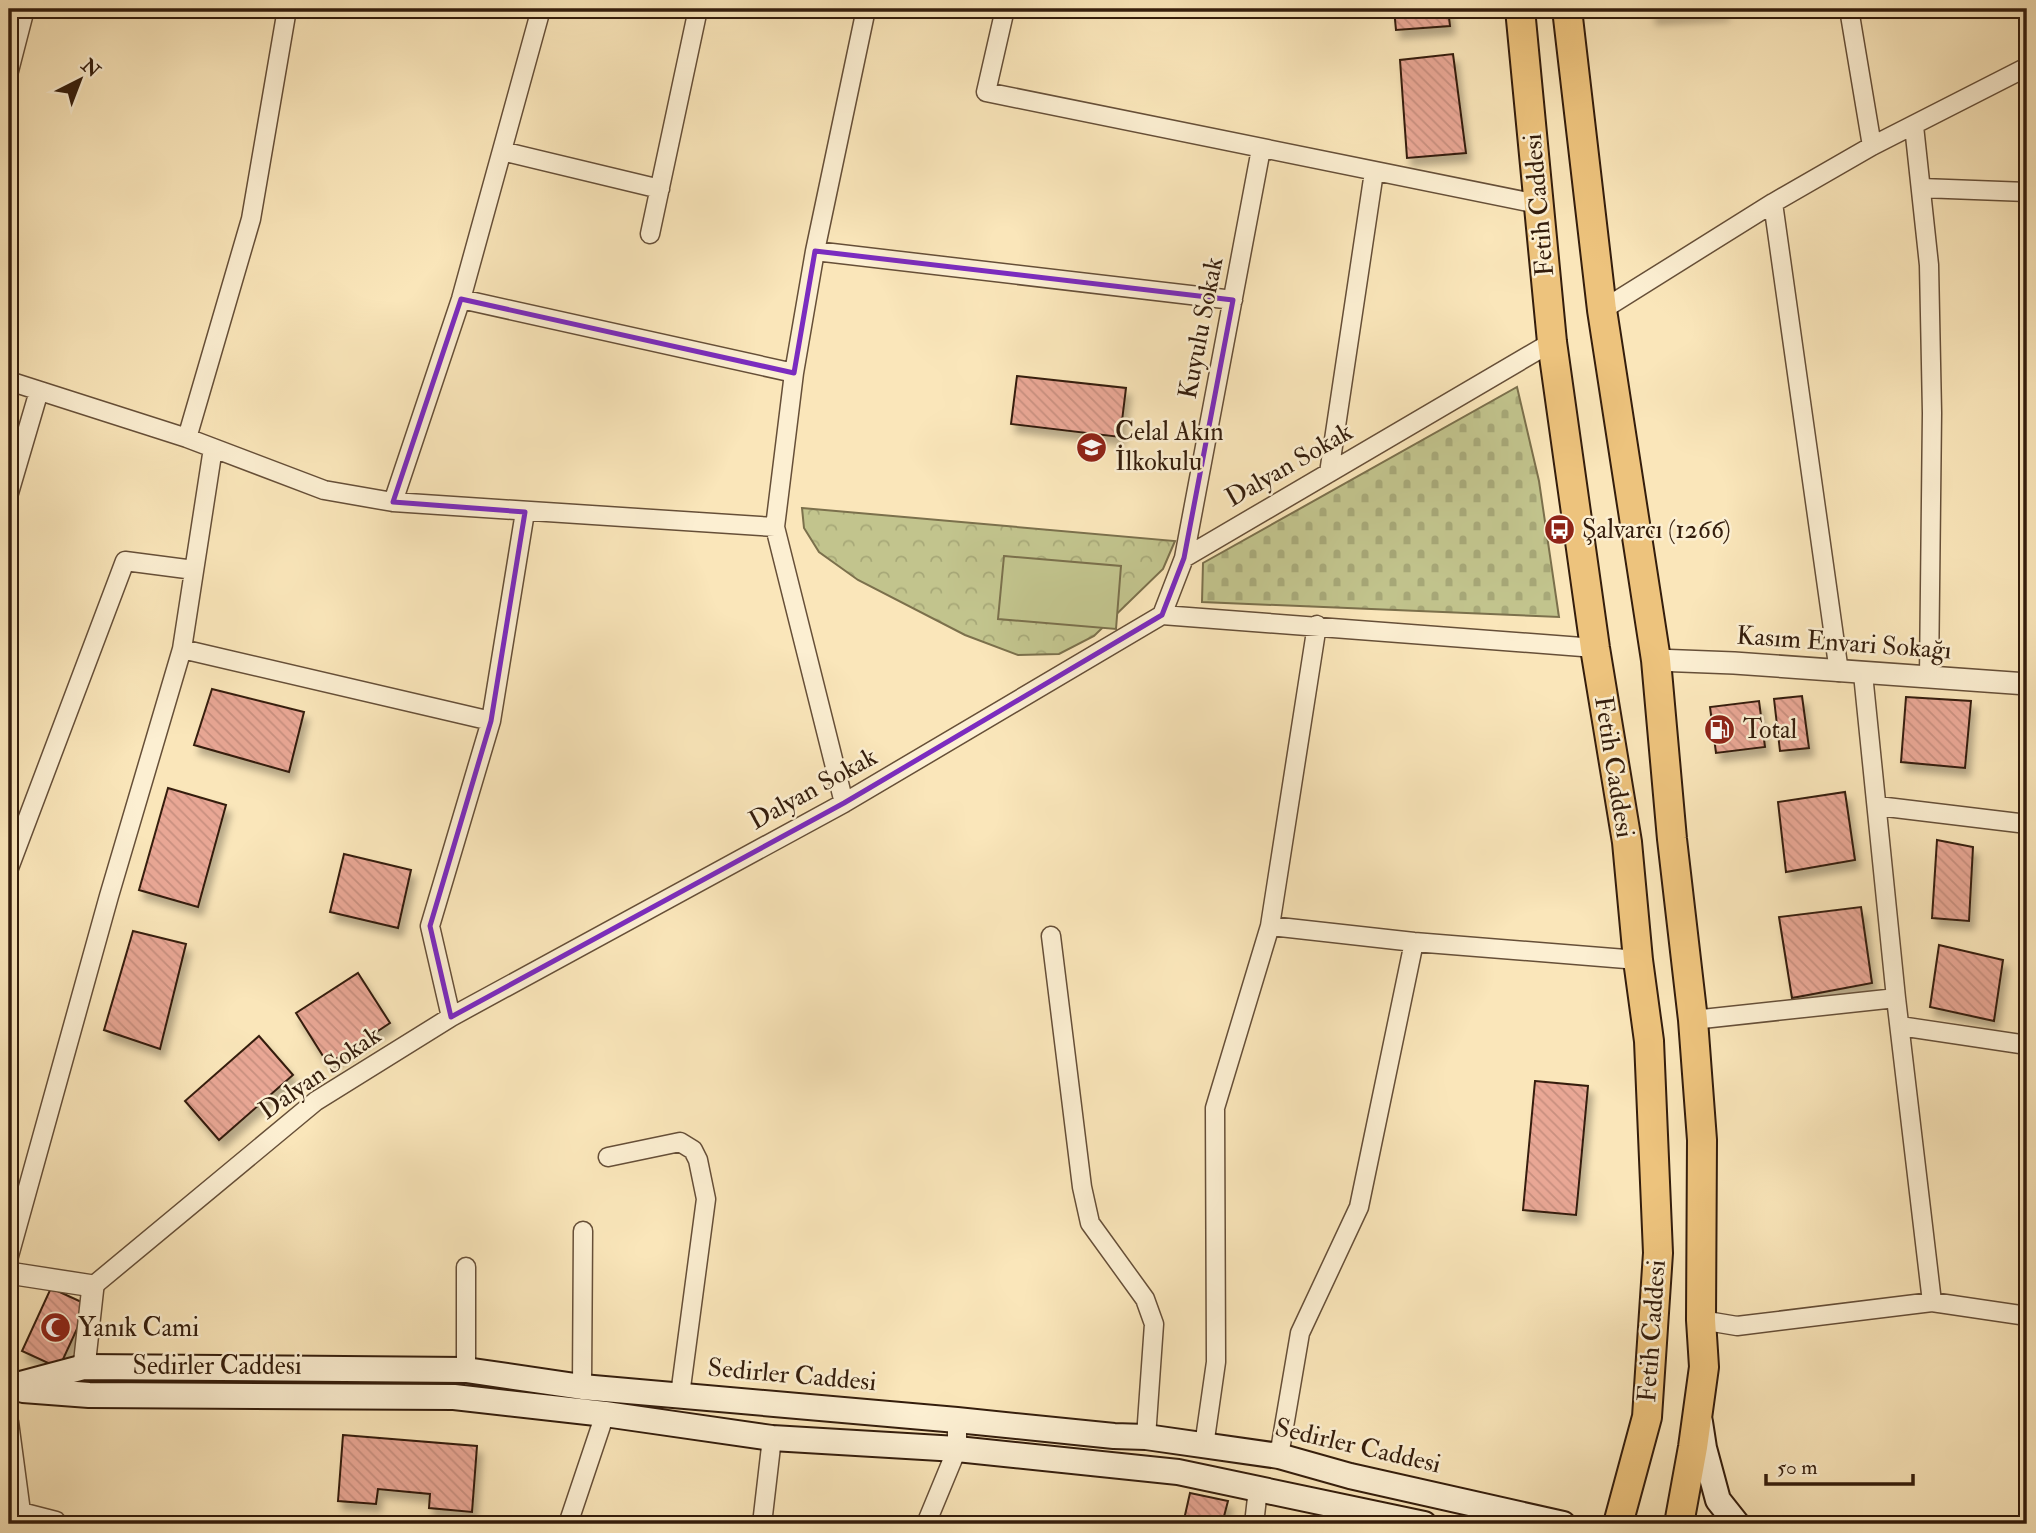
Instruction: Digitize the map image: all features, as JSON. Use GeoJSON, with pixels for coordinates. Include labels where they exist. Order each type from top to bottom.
{"type":"FeatureCollection","features":[{"type":"Feature","properties":{"kind":"main road","name":"Fetih Caddesi"},"geometry":{"type":"LineString","coordinates":[[1520,9],[1552,342],[1595,648],[1627,842],[1649,1041],[1658,1253],[1647,1417],[1618,1524]]}},
{"type":"Feature","properties":{"kind":"main road","name":"Fetih Caddesi"},"geometry":{"type":"LineString","coordinates":[[1567,9],[1602,310],[1656,660],[1672,839],[1693,1020],[1702,1140],[1701,1320],[1704,1367],[1679,1524]]}},
{"type":"Feature","properties":{"kind":"main road"},"geometry":{"type":"LineString","coordinates":[[1627,842],[1672,839]]}},
{"type":"Feature","properties":{"kind":"main road","name":"Sedirler Caddesi"},"geometry":{"type":"LineString","coordinates":[[9,1388],[84,1367],[466,1370],[582,1387],[1146,1437],[1279,1456],[1350,1476],[1563,1524]]}},
{"type":"Feature","properties":{"kind":"main road","name":"Sedirler Caddesi"},"geometry":{"type":"LineString","coordinates":[[9,1388],[89,1395],[454,1397],[605,1414],[772,1438],[957,1449],[1178,1472],[1424,1524]]}},
{"type":"Feature","properties":{"kind":"main road"},"geometry":{"type":"LineString","coordinates":[[1698,1412],[1704,1448],[1718,1500],[1737,1524]]}},
{"type":"Feature","properties":{"kind":"street"},"geometry":{"type":"LineString","coordinates":[[9,71],[25,9]]}},
{"type":"Feature","properties":{"kind":"street"},"geometry":{"type":"LineString","coordinates":[[187,438],[251,219],[287,9]]}},
{"type":"Feature","properties":{"kind":"street"},"geometry":{"type":"LineString","coordinates":[[393,502],[461,299],[541,9]]}},
{"type":"Feature","properties":{"kind":"street"},"geometry":{"type":"LineString","coordinates":[[650,234],[698,9]]}},
{"type":"Feature","properties":{"kind":"street"},"geometry":{"type":"LineString","coordinates":[[844,803],[775,527],[794,373],[815,251],[866,9]]}},
{"type":"Feature","properties":{"kind":"street"},"geometry":{"type":"LineString","coordinates":[[1005,9],[986,92],[1538,204]]}},
{"type":"Feature","properties":{"kind":"street"},"geometry":{"type":"LineString","coordinates":[[1849,9],[1872,146]]}},
{"type":"Feature","properties":{"kind":"street"},"geometry":{"type":"LineString","coordinates":[[1602,310],[1773,203],[1872,146],[2027,67]]}},
{"type":"Feature","properties":{"kind":"street"},"geometry":{"type":"LineString","coordinates":[[1914,126],[1929,265],[1932,400],[1929,677]]}},
{"type":"Feature","properties":{"kind":"street","name":"Kuyulu Sokak"},"geometry":{"type":"LineString","coordinates":[[1184,558],[1261,149]]}},
{"type":"Feature","properties":{"kind":"street"},"geometry":{"type":"LineString","coordinates":[[502,151],[660,189]]}},
{"type":"Feature","properties":{"kind":"street"},"geometry":{"type":"LineString","coordinates":[[1329,473],[1374,172]]}},
{"type":"Feature","properties":{"kind":"street"},"geometry":{"type":"LineString","coordinates":[[1922,188],[2027,192]]}},
{"type":"Feature","properties":{"kind":"street"},"geometry":{"type":"LineString","coordinates":[[1773,203],[1839,672]]}},
{"type":"Feature","properties":{"kind":"street"},"geometry":{"type":"LineString","coordinates":[[815,251],[1233,300]]}},
{"type":"Feature","properties":{"kind":"street"},"geometry":{"type":"LineString","coordinates":[[461,299],[794,373]]}},
{"type":"Feature","properties":{"kind":"street","name":"Dalyan Sokak"},"geometry":{"type":"LineString","coordinates":[[1184,558],[1552,342]]}},
{"type":"Feature","properties":{"kind":"street"},"geometry":{"type":"LineString","coordinates":[[9,381],[187,438],[324,490],[393,502],[775,527]]}},
{"type":"Feature","properties":{"kind":"street"},"geometry":{"type":"LineString","coordinates":[[9,493],[40,391]]}},
{"type":"Feature","properties":{"kind":"street"},"geometry":{"type":"LineString","coordinates":[[9,1256],[109,896],[182,649],[213,448]]}},
{"type":"Feature","properties":{"kind":"street"},"geometry":{"type":"LineString","coordinates":[[451,1017],[430,926],[491,722],[525,512]]}},
{"type":"Feature","properties":{"kind":"street"},"geometry":{"type":"LineString","coordinates":[[1184,558],[1162,615],[1595,648]]}},
{"type":"Feature","properties":{"kind":"street"},"geometry":{"type":"LineString","coordinates":[[9,868],[125,561],[194,570]]}},
{"type":"Feature","properties":{"kind":"street","name":"Dalyan Sokak"},"geometry":{"type":"LineString","coordinates":[[93,1286],[316,1101],[451,1017],[844,803],[1162,615]]}},
{"type":"Feature","properties":{"kind":"street"},"geometry":{"type":"LineString","coordinates":[[1204,1446],[1216,1362],[1216,1108],[1270,926],[1317,625]]}},
{"type":"Feature","properties":{"kind":"street"},"geometry":{"type":"LineString","coordinates":[[182,649],[491,722]]}},
{"type":"Feature","properties":{"kind":"street","name":"Kasım Envari Sokağı"},"geometry":{"type":"LineString","coordinates":[[1656,660],[2027,684]]}},
{"type":"Feature","properties":{"kind":"street"},"geometry":{"type":"LineString","coordinates":[[1863,674],[1896,998],[1932,1302]]}},
{"type":"Feature","properties":{"kind":"street"},"geometry":{"type":"LineString","coordinates":[[1878,806],[2027,824]]}},
{"type":"Feature","properties":{"kind":"street"},"geometry":{"type":"LineString","coordinates":[[1270,926],[1414,942],[1638,960]]}},
{"type":"Feature","properties":{"kind":"street"},"geometry":{"type":"LineString","coordinates":[[1051,936],[1082,1187],[1090,1223],[1145,1299],[1154,1324],[1146,1437]]}},
{"type":"Feature","properties":{"kind":"street"},"geometry":{"type":"LineString","coordinates":[[1279,1456],[1300,1333],[1359,1207],[1414,942]]}},
{"type":"Feature","properties":{"kind":"street"},"geometry":{"type":"LineString","coordinates":[[1693,1020],[1896,998]]}},
{"type":"Feature","properties":{"kind":"street"},"geometry":{"type":"LineString","coordinates":[[1900,1026],[2027,1045]]}},
{"type":"Feature","properties":{"kind":"street"},"geometry":{"type":"LineString","coordinates":[[608,1157],[680,1142],[693,1150],[698,1160],[706,1199],[680,1395]]}},
{"type":"Feature","properties":{"kind":"street"},"geometry":{"type":"LineString","coordinates":[[582,1387],[583,1231]]}},
{"type":"Feature","properties":{"kind":"street"},"geometry":{"type":"LineString","coordinates":[[466,1268],[466,1370]]}},
{"type":"Feature","properties":{"kind":"street"},"geometry":{"type":"LineString","coordinates":[[9,1273],[93,1286],[84,1367]]}},
{"type":"Feature","properties":{"kind":"street"},"geometry":{"type":"LineString","coordinates":[[1701,1320],[1737,1326],[1932,1302],[2027,1315]]}},
{"type":"Feature","properties":{"kind":"street"},"geometry":{"type":"LineString","coordinates":[[568,1524],[605,1414]]}},
{"type":"Feature","properties":{"kind":"street"},"geometry":{"type":"LineString","coordinates":[[926,1524],[957,1449],[957,1420]]}},
{"type":"Feature","properties":{"kind":"street"},"geometry":{"type":"LineString","coordinates":[[9,1422],[15,1511],[56,1521],[58,1524]]}},
{"type":"Feature","properties":{"kind":"street"},"geometry":{"type":"LineString","coordinates":[[762,1524],[772,1438]]}},
{"type":"Feature","properties":{"kind":"street"},"geometry":{"type":"LineString","coordinates":[[1254,1524],[1258,1489]]}},
{"type":"Feature","properties":{"kind":"highlighted area"},"geometry":{"type":"Polygon","coordinates":[[[815,251],[1233,300],[1184,558],[1162,615],[844,803],[451,1017],[430,926],[491,721],[525,512],[393,502],[461,299],[794,373],[815,251]]]}},
{"type":"Feature","properties":{"kind":"green space"},"geometry":{"type":"Polygon","coordinates":[[[1517,387],[1539,481],[1559,617],[1202,602],[1203,563],[1517,387]]]}},
{"type":"Feature","properties":{"kind":"green space"},"geometry":{"type":"Polygon","coordinates":[[[802,508],[1175,541],[1163,569],[1094,636],[1059,654],[1018,655],[965,635],[858,580],[819,552],[804,528],[802,508]]]}},
{"type":"Feature","properties":{"kind":"green space"},"geometry":{"type":"Polygon","coordinates":[[[1004,556],[1121,566],[1116,629],[998,619],[1004,556]]]}},
{"type":"Feature","properties":{"kind":"building"},"geometry":{"type":"Polygon","coordinates":[[[1394,9],[1448,9],[1450,26],[1396,30],[1394,9]]]}},
{"type":"Feature","properties":{"kind":"building"},"geometry":{"type":"Polygon","coordinates":[[[1651,9],[1724,9],[1724,12],[1652,16],[1651,9]]]}},
{"type":"Feature","properties":{"kind":"building"},"geometry":{"type":"Polygon","coordinates":[[[1453,54],[1466,153],[1407,158],[1400,60],[1453,54]]]}},
{"type":"Feature","properties":{"kind":"building"},"geometry":{"type":"Polygon","coordinates":[[[1017,376],[1126,388],[1120,437],[1011,424],[1017,376]]]}},
{"type":"Feature","properties":{"kind":"building"},"geometry":{"type":"Polygon","coordinates":[[[212,689],[304,712],[289,772],[194,745],[212,689]]]}},
{"type":"Feature","properties":{"kind":"building"},"geometry":{"type":"Polygon","coordinates":[[[1802,696],[1809,748],[1780,751],[1774,699],[1802,696]]]}},
{"type":"Feature","properties":{"kind":"building"},"geometry":{"type":"Polygon","coordinates":[[[1906,697],[1971,701],[1965,768],[1901,762],[1906,697]]]}},
{"type":"Feature","properties":{"kind":"building"},"geometry":{"type":"Polygon","coordinates":[[[1759,701],[1765,747],[1716,753],[1710,707],[1759,701]]]}},
{"type":"Feature","properties":{"kind":"building"},"geometry":{"type":"Polygon","coordinates":[[[2027,718],[2027,775],[2021,774],[2027,718]]]}},
{"type":"Feature","properties":{"kind":"building"},"geometry":{"type":"Polygon","coordinates":[[[168,788],[226,805],[198,907],[139,890],[168,788]]]}},
{"type":"Feature","properties":{"kind":"building"},"geometry":{"type":"Polygon","coordinates":[[[1845,792],[1855,860],[1786,872],[1778,802],[1845,792]]]}},
{"type":"Feature","properties":{"kind":"building"},"geometry":{"type":"Polygon","coordinates":[[[1937,840],[1973,847],[1969,921],[1932,918],[1937,840]]]}},
{"type":"Feature","properties":{"kind":"building"},"geometry":{"type":"Polygon","coordinates":[[[344,854],[411,870],[398,928],[330,912],[344,854]]]}},
{"type":"Feature","properties":{"kind":"building"},"geometry":{"type":"Polygon","coordinates":[[[1861,907],[1872,983],[1792,998],[1779,917],[1861,907]]]}},
{"type":"Feature","properties":{"kind":"building"},"geometry":{"type":"Polygon","coordinates":[[[133,931],[186,944],[160,1049],[104,1030],[133,931]]]}},
{"type":"Feature","properties":{"kind":"building"},"geometry":{"type":"Polygon","coordinates":[[[1939,945],[2003,960],[1994,1021],[1930,1007],[1939,945]]]}},
{"type":"Feature","properties":{"kind":"building"},"geometry":{"type":"Polygon","coordinates":[[[358,973],[390,1023],[328,1064],[296,1013],[358,973]]]}},
{"type":"Feature","properties":{"kind":"building"},"geometry":{"type":"Polygon","coordinates":[[[259,1036],[293,1075],[219,1140],[185,1101],[259,1036]]]}},
{"type":"Feature","properties":{"kind":"building"},"geometry":{"type":"Polygon","coordinates":[[[1535,1081],[1588,1086],[1576,1215],[1523,1210],[1535,1081]]]}},
{"type":"Feature","properties":{"kind":"building","name":"Yanık Cami"},"geometry":{"type":"Polygon","coordinates":[[[51,1288],[88,1305],[59,1368],[22,1351],[51,1288]]]}},
{"type":"Feature","properties":{"kind":"building"},"geometry":{"type":"Polygon","coordinates":[[[343,1435],[477,1446],[472,1512],[429,1508],[430,1494],[378,1489],[376,1504],[338,1501],[343,1435]]]}},
{"type":"Feature","properties":{"kind":"building"},"geometry":{"type":"Polygon","coordinates":[[[1190,1493],[1228,1501],[1222,1524],[1183,1524],[1190,1493]]]}},
{"type":"Feature","properties":{"kind":"place","name":"Celal Akın İlkokulu"},"geometry":{"type":"Point","coordinates":[1092,447]}},
{"type":"Feature","properties":{"kind":"place","name":"Şalvarcı (1266)"},"geometry":{"type":"Point","coordinates":[1559,530]}},
{"type":"Feature","properties":{"kind":"place","name":"Total"},"geometry":{"type":"Point","coordinates":[1720,730]}},
{"type":"Feature","properties":{"kind":"place","name":"Yanık Cami"},"geometry":{"type":"Point","coordinates":[55,1328]}}]}
